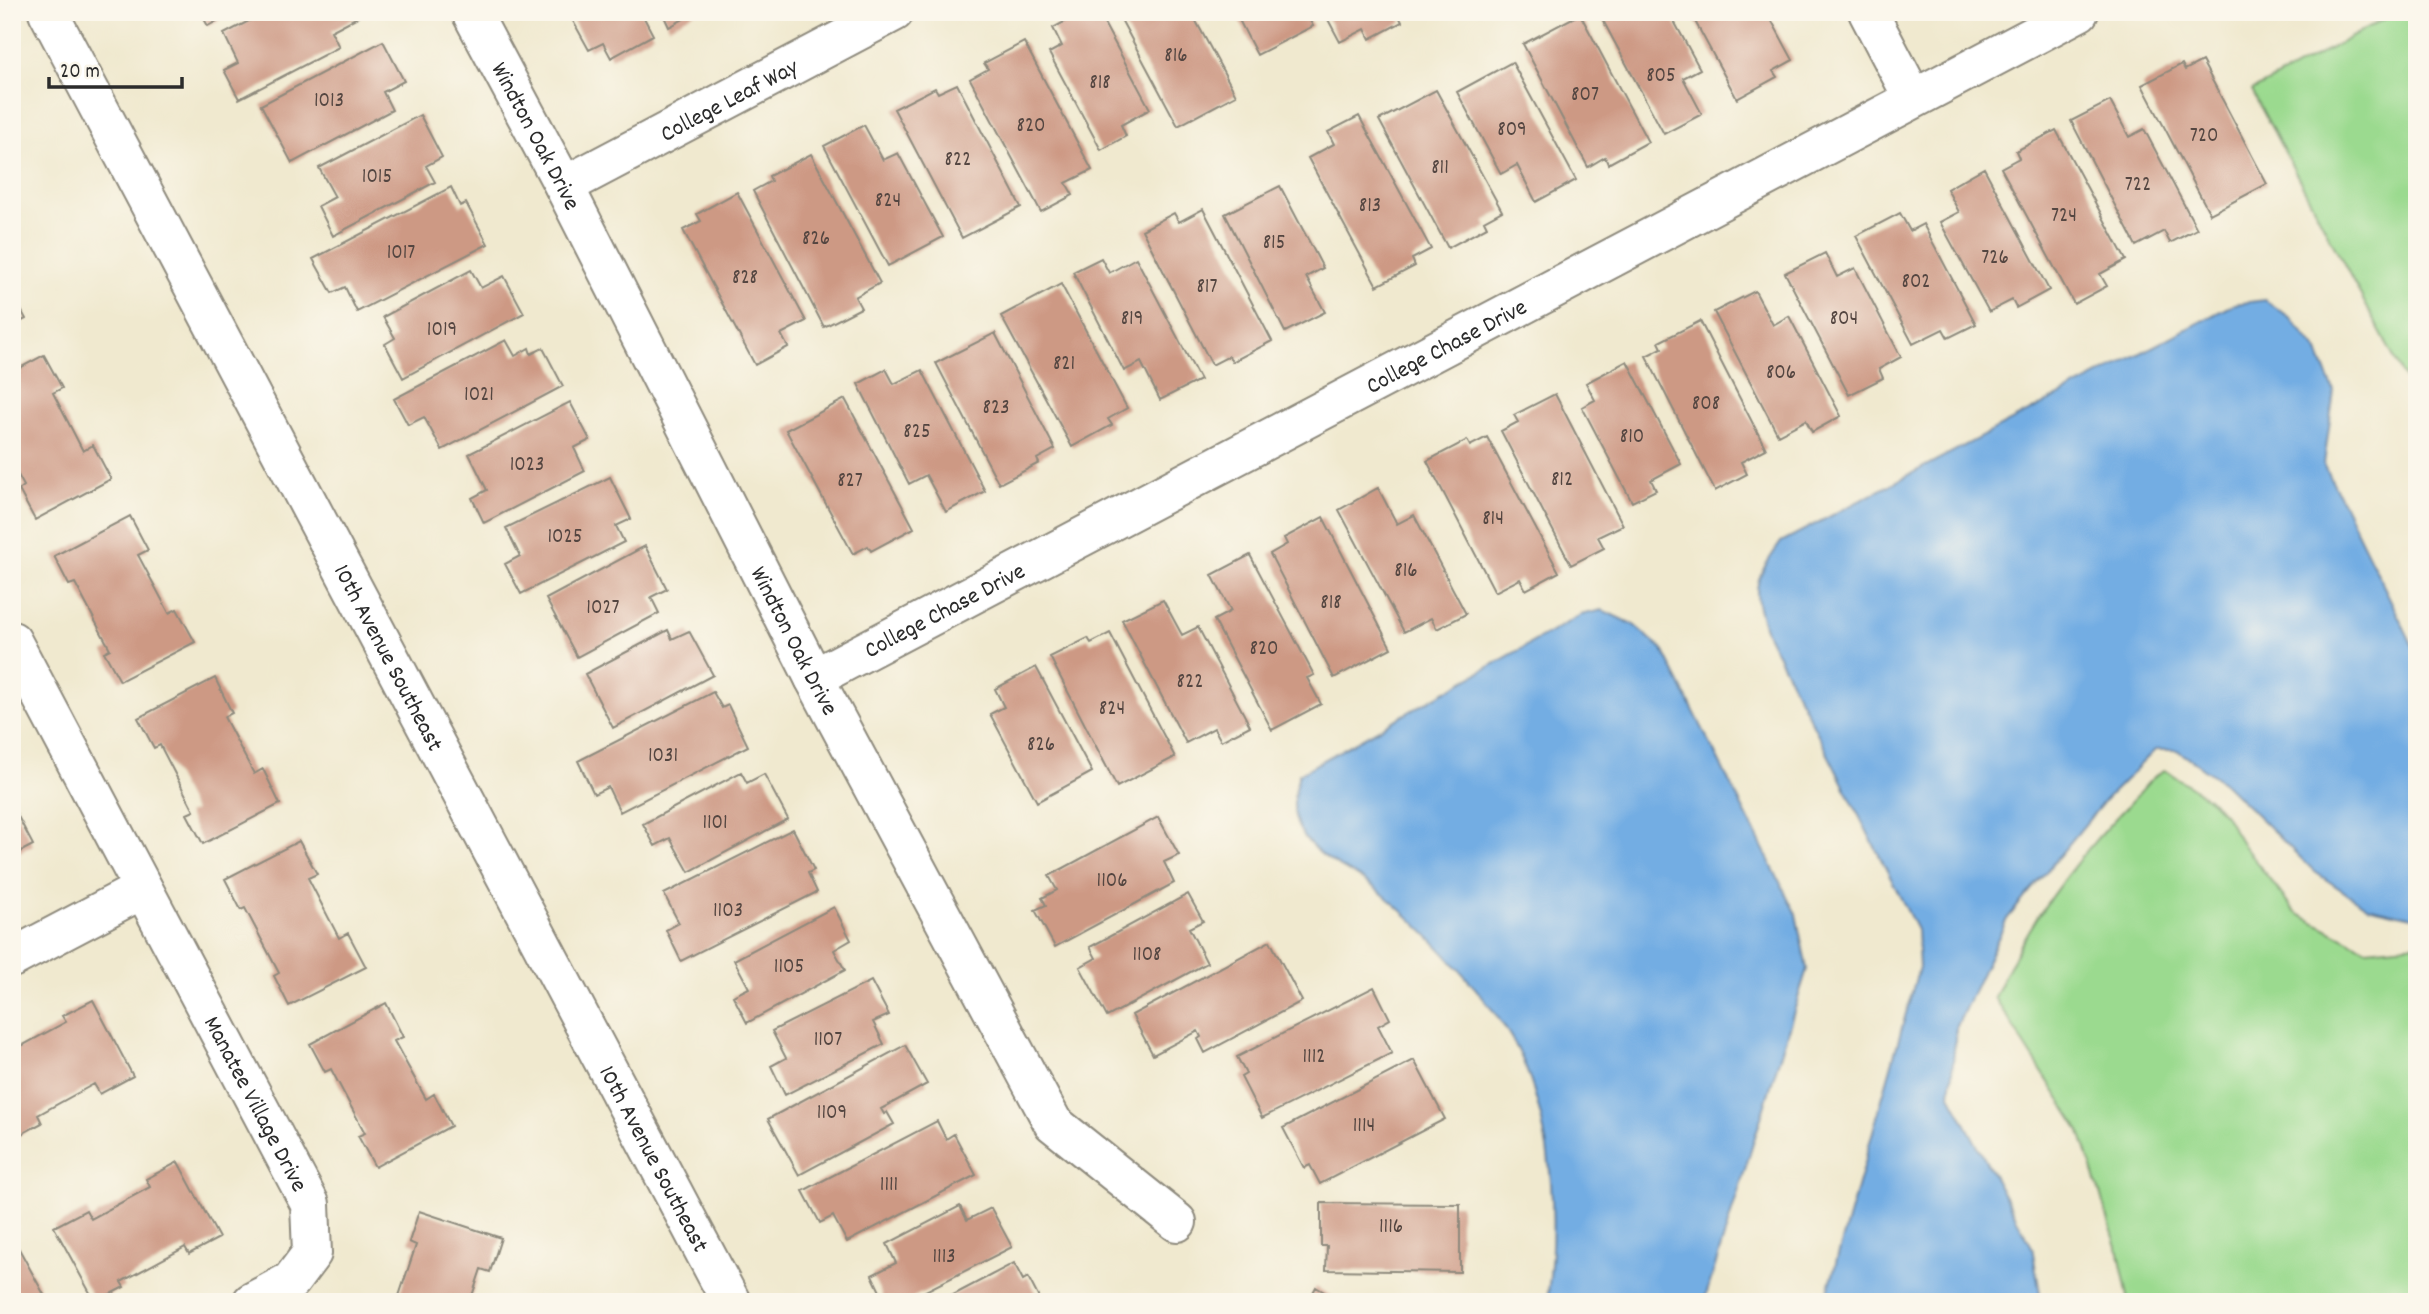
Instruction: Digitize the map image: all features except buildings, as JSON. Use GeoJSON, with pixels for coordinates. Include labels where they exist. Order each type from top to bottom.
{"type":"FeatureCollection","features":[{"type":"Feature","properties":{"kind":"street","name":"10th Avenue Southeast"},"geometry":{"type":"LineString","coordinates":[[48,12],[731,1302]]}},
{"type":"Feature","properties":{"kind":"street","name":"Windton Oak Drive"},"geometry":{"type":"LineString","coordinates":[[471,12],[564,186],[814,678],[1053,1123],[1177,1222]]}},
{"type":"Feature","properties":{"kind":"street","name":"College Leaf Way"},"geometry":{"type":"LineString","coordinates":[[564,186],[894,12]]}},
{"type":"Feature","properties":{"kind":"street"},"geometry":{"type":"LineString","coordinates":[[1868,12],[1913,98]]}},
{"type":"Feature","properties":{"kind":"street","name":"College Chase Drive"},"geometry":{"type":"LineString","coordinates":[[814,678],[2079,12]]}},
{"type":"Feature","properties":{"kind":"street","name":"Manatee Village Drive"},"geometry":{"type":"LineString","coordinates":[[12,641],[310,1204],[312,1253],[290,1281],[251,1302]]}},
{"type":"Feature","properties":{"kind":"street"},"geometry":{"type":"LineString","coordinates":[[12,958],[144,888]]}},
{"type":"Feature","properties":{"kind":"green space"},"geometry":{"type":"Polygon","coordinates":[[[2397,12],[2417,12],[2417,401],[2252,91],[2397,12]]]}},
{"type":"Feature","properties":{"kind":"green space"},"geometry":{"type":"Polygon","coordinates":[[[2165,770],[2208,798],[2225,815],[2243,845],[2296,913],[2366,949],[2417,944],[2417,1302],[2129,1302],[2119,1253],[2080,1131],[1994,997],[2022,943],[2073,867],[2148,783],[2165,770]]]}},
{"type":"Feature","properties":{"kind":"water"},"geometry":{"type":"Polygon","coordinates":[[[2265,300],[2291,318],[2318,352],[2334,391],[2324,464],[2417,654],[2417,915],[2412,917],[2367,907],[2315,872],[2224,783],[2177,750],[2155,750],[2106,799],[2007,919],[1956,1028],[1950,1095],[2032,1247],[2040,1293],[2036,1302],[1825,1302],[1919,967],[1917,930],[1766,632],[1758,604],[1760,575],[1781,542],[2234,304],[2265,300]]]}},
{"type":"Feature","properties":{"kind":"water"},"geometry":{"type":"Polygon","coordinates":[[[1602,610],[1634,625],[1663,650],[1796,914],[1807,969],[1704,1302],[1547,1302],[1552,1241],[1551,1180],[1541,1119],[1523,1061],[1497,1017],[1436,944],[1375,888],[1315,849],[1300,830],[1295,816],[1294,795],[1299,774],[1581,615],[1602,610]]]}}]}
